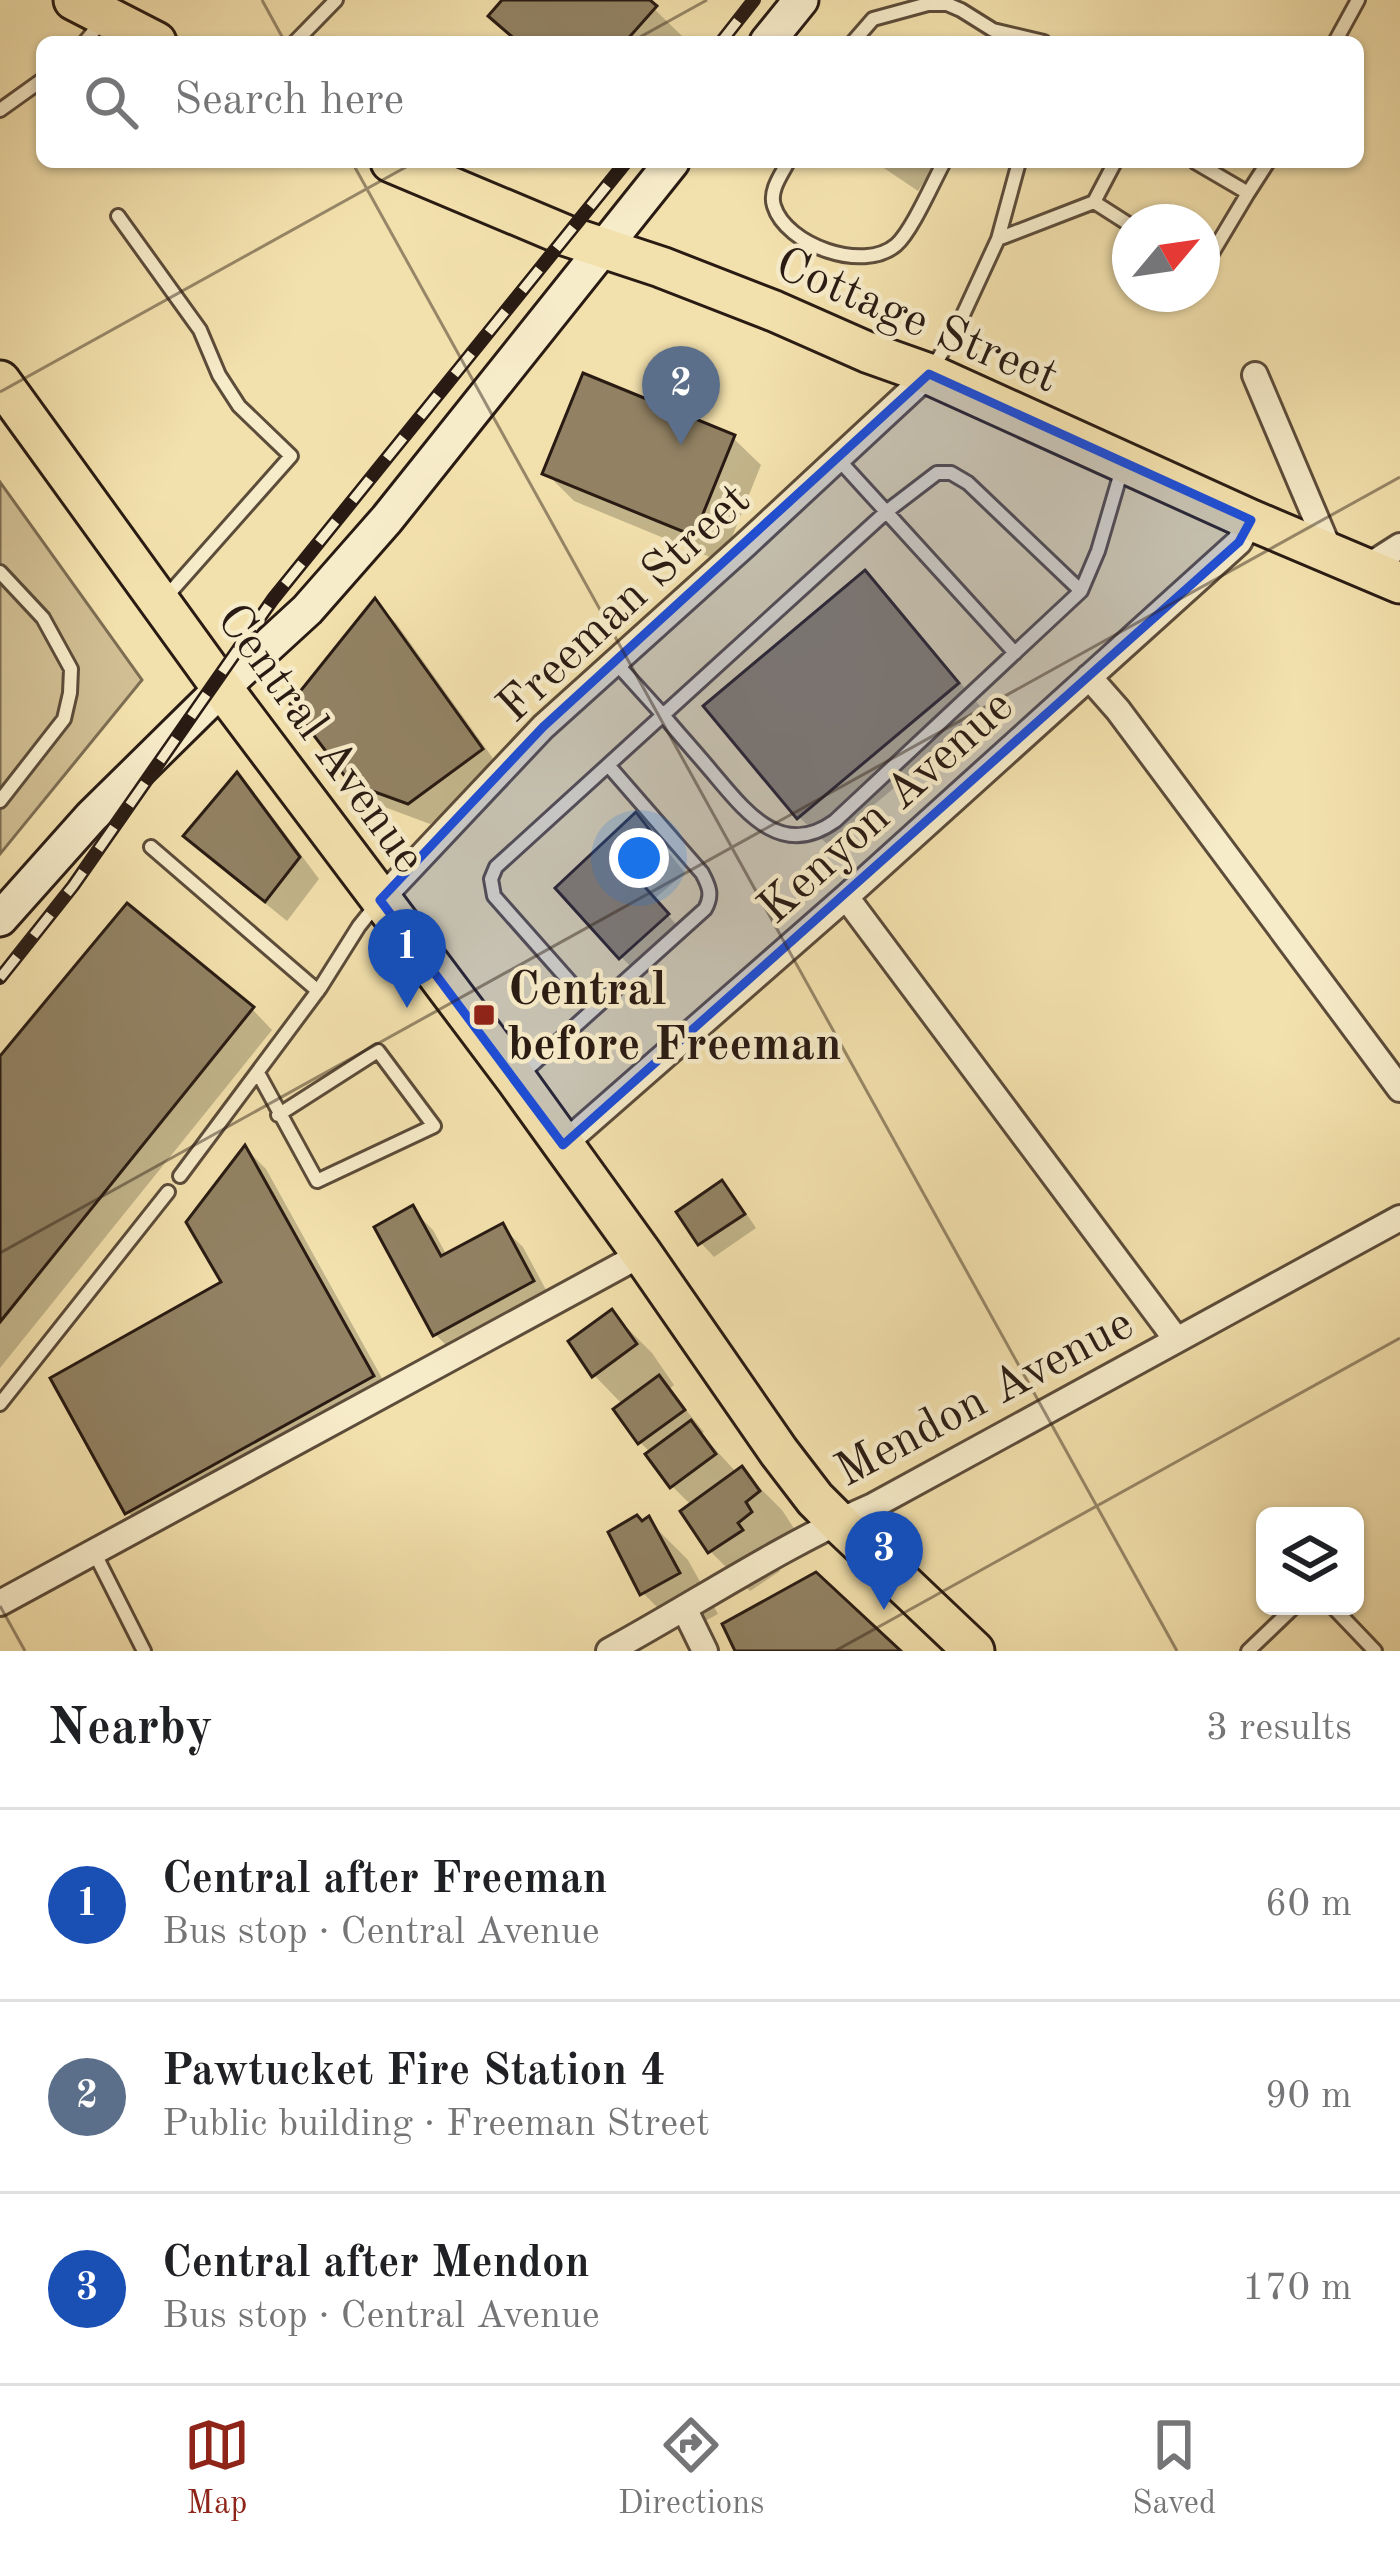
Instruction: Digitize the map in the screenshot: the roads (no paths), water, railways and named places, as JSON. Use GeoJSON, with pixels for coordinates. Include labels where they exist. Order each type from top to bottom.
{"type":"FeatureCollection","features":[{"type":"Feature","properties":{"kind":"main road"},"geometry":{"type":"LineString","coordinates":[[772,36],[801,0]]}},
{"type":"Feature","properties":{"kind":"main road"},"geometry":{"type":"LineString","coordinates":[[88,19],[138,36]]}},
{"type":"Feature","properties":{"kind":"main road","name":"Cottage Street"},"geometry":{"type":"LineString","coordinates":[[406,168],[929,374],[1365,568]]}},
{"type":"Feature","properties":{"kind":"main road"},"geometry":{"type":"LineString","coordinates":[[0,919],[92,817],[221,688],[308,610],[667,168]]}},
{"type":"Feature","properties":{"kind":"main road","name":"Central Avenue"},"geometry":{"type":"LineString","coordinates":[[0,381],[221,688],[516,1079],[815,1499],[974,1651]]}},
{"type":"Feature","properties":{"kind":"street","name":"Freeman Street"},"geometry":{"type":"LineString","coordinates":[[380,900],[543,727],[929,374]]}},
{"type":"Feature","properties":{"kind":"street"},"geometry":{"type":"LineString","coordinates":[[1255,375],[1365,568],[1400,546]]}},
{"type":"Feature","properties":{"kind":"street","name":"Kenyon Avenue"},"geometry":{"type":"LineString","coordinates":[[563,1145],[1239,542],[1251,520]]}},
{"type":"Feature","properties":{"kind":"street"},"geometry":{"type":"LineString","coordinates":[[1089,677],[1400,1089]]}},
{"type":"Feature","properties":{"kind":"street"},"geometry":{"type":"LineString","coordinates":[[845,897],[1176,1339]]}},
{"type":"Feature","properties":{"kind":"street","name":"Mendon Avenue"},"geometry":{"type":"LineString","coordinates":[[609,1651],[795,1543],[872,1506],[1400,1218]]}},
{"type":"Feature","properties":{"kind":"street"},"geometry":{"type":"LineString","coordinates":[[0,1603],[642,1253]]}},
{"type":"Feature","properties":{"kind":"street"},"geometry":{"type":"LineString","coordinates":[[685,1610],[705,1651]]}},
{"type":"Feature","properties":{"kind":"lane"},"geometry":{"type":"LineString","coordinates":[[301,36],[336,0]]}},
{"type":"Feature","properties":{"kind":"lane"},"geometry":{"type":"LineString","coordinates":[[1338,36],[1358,0]]}},
{"type":"Feature","properties":{"kind":"lane"},"geometry":{"type":"LineString","coordinates":[[858,36],[873,20],[928,4],[946,4],[961,10],[990,36]]}},
{"type":"Feature","properties":{"kind":"lane"},"geometry":{"type":"LineString","coordinates":[[0,110],[36,84]]}},
{"type":"Feature","properties":{"kind":"lane"},"geometry":{"type":"LineString","coordinates":[[785,168],[774,191],[777,212],[805,241],[856,258],[882,253],[901,241],[941,168]]}},
{"type":"Feature","properties":{"kind":"lane"},"geometry":{"type":"LineString","coordinates":[[929,374],[956,330],[998,239],[1017,168]]}},
{"type":"Feature","properties":{"kind":"lane"},"geometry":{"type":"LineString","coordinates":[[998,239],[1094,202],[1112,168]]}},
{"type":"Feature","properties":{"kind":"lane"},"geometry":{"type":"LineString","coordinates":[[1205,168],[1248,193]]}},
{"type":"Feature","properties":{"kind":"lane"},"geometry":{"type":"LineString","coordinates":[[1220,240],[1264,168]]}},
{"type":"Feature","properties":{"kind":"lane"},"geometry":{"type":"LineString","coordinates":[[1094,202],[1112,214]]}},
{"type":"Feature","properties":{"kind":"lane"},"geometry":{"type":"LineString","coordinates":[[118,216],[200,330],[219,375],[239,406],[290,456],[162,602]]}},
{"type":"Feature","properties":{"kind":"lane"},"geometry":{"type":"LineString","coordinates":[[838,459],[1015,653]]}},
{"type":"Feature","properties":{"kind":"lane"},"geometry":{"type":"LineString","coordinates":[[615,662],[760,823],[791,836],[820,832],[1081,591],[1124,462]]}},
{"type":"Feature","properties":{"kind":"lane"},"geometry":{"type":"LineString","coordinates":[[594,1009],[494,896],[491,879],[496,867],[886,512],[937,473],[951,473],[968,483],[1081,591]]}},
{"type":"Feature","properties":{"kind":"lane"},"geometry":{"type":"LineString","coordinates":[[0,572],[43,618],[71,669],[64,719],[0,801]]}},
{"type":"Feature","properties":{"kind":"lane"},"geometry":{"type":"LineString","coordinates":[[516,1079],[710,901],[702,873],[608,765]]}},
{"type":"Feature","properties":{"kind":"lane"},"geometry":{"type":"LineString","coordinates":[[151,847],[318,991]]}},
{"type":"Feature","properties":{"kind":"lane"},"geometry":{"type":"LineString","coordinates":[[180,1176],[380,900]]}},
{"type":"Feature","properties":{"kind":"lane"},"geometry":{"type":"LineString","coordinates":[[258,1073],[278,1115],[317,1180],[434,1126],[378,1051],[278,1115]]}},
{"type":"Feature","properties":{"kind":"lane"},"geometry":{"type":"LineString","coordinates":[[0,1404],[168,1192]]}},
{"type":"Feature","properties":{"kind":"lane"},"geometry":{"type":"LineString","coordinates":[[94,1552],[143,1651]]}},
{"type":"Feature","properties":{"kind":"lane"},"geometry":{"type":"LineString","coordinates":[[1248,1651],[1285,1615]]}},
{"type":"Feature","properties":{"kind":"lane"},"geometry":{"type":"LineString","coordinates":[[1341,1615],[1375,1651]]}},
{"type":"Feature","properties":{"kind":"railway"},"geometry":{"type":"LineString","coordinates":[[726,36],[754,0]]}},
{"type":"Feature","properties":{"kind":"railway"},"geometry":{"type":"LineString","coordinates":[[0,978],[73,886],[273,599],[621,168]]}},
{"type":"Feature","properties":{"kind":"place","name":"Pawtucket Fire Station 4"},"geometry":{"type":"Point","coordinates":[681,445]}},
{"type":"Feature","properties":{"kind":"place","name":"Central after Freeman"},"geometry":{"type":"Point","coordinates":[407,1008]}},
{"type":"Feature","properties":{"kind":"place","name":"Central before Freeman"},"geometry":{"type":"Point","coordinates":[484,1015]}},
{"type":"Feature","properties":{"kind":"place","name":"Central after Mendon"},"geometry":{"type":"Point","coordinates":[884,1610]}}]}
